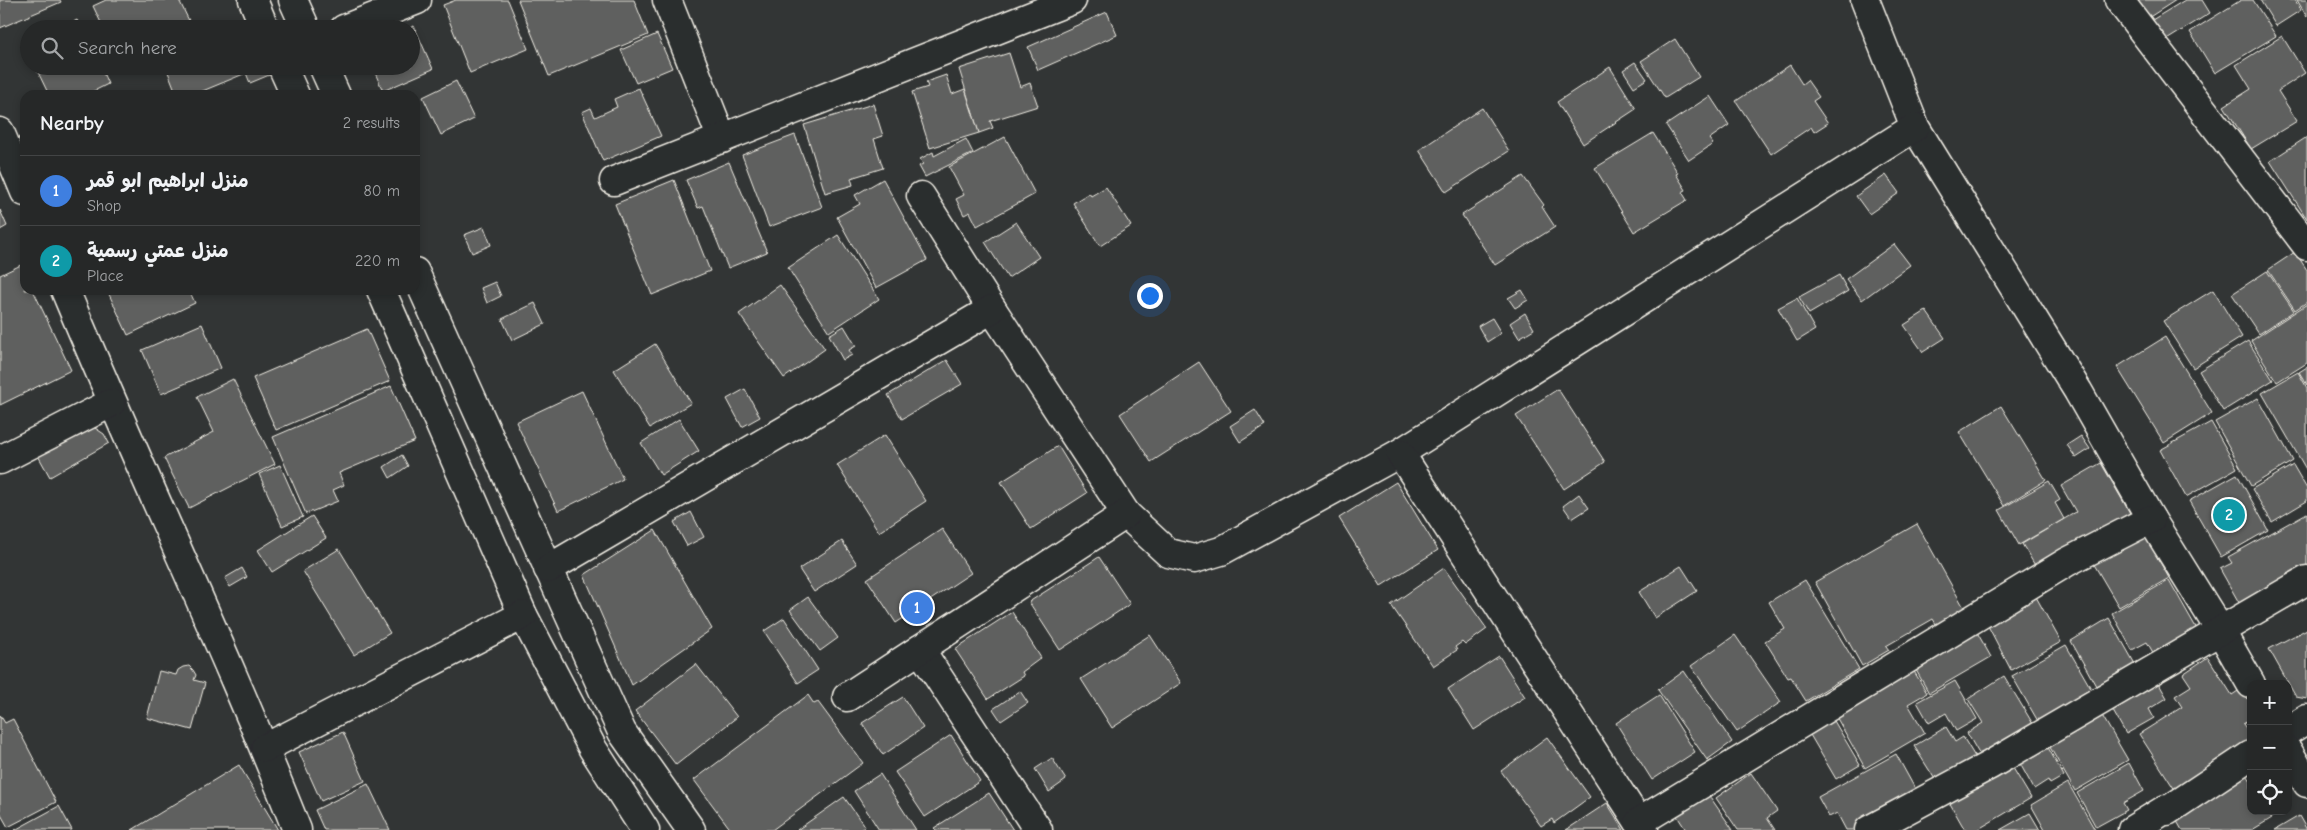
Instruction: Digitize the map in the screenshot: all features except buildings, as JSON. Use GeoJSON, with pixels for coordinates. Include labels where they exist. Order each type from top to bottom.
{"type":"FeatureCollection","features":[{"type":"Feature","properties":{"kind":"street"},"geometry":{"type":"LineString","coordinates":[[253,0],[262,20]]}},
{"type":"Feature","properties":{"kind":"street"},"geometry":{"type":"LineString","coordinates":[[293,0],[302,20]]}},
{"type":"Feature","properties":{"kind":"street"},"geometry":{"type":"LineString","coordinates":[[367,20],[417,0]]}},
{"type":"Feature","properties":{"kind":"street"},"geometry":{"type":"LineString","coordinates":[[667,0],[722,139]]}},
{"type":"Feature","properties":{"kind":"street"},"geometry":{"type":"LineString","coordinates":[[614,181],[1072,0]]}},
{"type":"Feature","properties":{"kind":"street"},"geometry":{"type":"LineString","coordinates":[[1865,0],[1915,127],[2078,391],[2151,519],[2249,680]]}},
{"type":"Feature","properties":{"kind":"street"},"geometry":{"type":"LineString","coordinates":[[2119,0],[2307,246]]}},
{"type":"Feature","properties":{"kind":"street"},"geometry":{"type":"LineString","coordinates":[[286,75],[293,90]]}},
{"type":"Feature","properties":{"kind":"street"},"geometry":{"type":"LineString","coordinates":[[327,75],[334,90]]}},
{"type":"Feature","properties":{"kind":"street"},"geometry":{"type":"LineString","coordinates":[[921,196],[992,309],[1126,514],[1168,553],[1194,559],[1221,551],[1400,453],[1915,127]]}},
{"type":"Feature","properties":{"kind":"street"},"geometry":{"type":"LineString","coordinates":[[0,132],[20,180]]}},
{"type":"Feature","properties":{"kind":"street"},"geometry":{"type":"LineString","coordinates":[[420,283],[622,732],[691,830]]}},
{"type":"Feature","properties":{"kind":"street"},"geometry":{"type":"LineString","coordinates":[[67,295],[111,402],[265,748],[297,830]]}},
{"type":"Feature","properties":{"kind":"street"},"geometry":{"type":"LineString","coordinates":[[382,295],[524,614],[593,749],[645,830]]}},
{"type":"Feature","properties":{"kind":"street"},"geometry":{"type":"LineString","coordinates":[[548,569],[992,309]]}},
{"type":"Feature","properties":{"kind":"street"},"geometry":{"type":"LineString","coordinates":[[0,460],[111,402]]}},
{"type":"Feature","properties":{"kind":"street"},"geometry":{"type":"LineString","coordinates":[[1400,453],[1641,826],[2068,562],[2151,519]]}},
{"type":"Feature","properties":{"kind":"street"},"geometry":{"type":"LineString","coordinates":[[847,697],[1126,514]]}},
{"type":"Feature","properties":{"kind":"street"},"geometry":{"type":"LineString","coordinates":[[1868,830],[1990,765],[2307,580]]}},
{"type":"Feature","properties":{"kind":"street"},"geometry":{"type":"LineString","coordinates":[[265,748],[524,614]]}},
{"type":"Feature","properties":{"kind":"street"},"geometry":{"type":"LineString","coordinates":[[920,649],[1038,830]]}},
{"type":"Feature","properties":{"kind":"street"},"geometry":{"type":"LineString","coordinates":[[2292,728],[2307,719]]}},
{"type":"Feature","properties":{"kind":"street"},"geometry":{"type":"LineString","coordinates":[[2132,830],[2166,809],[2167,811],[2247,758]]}},
{"type":"Feature","properties":{"kind":"street"},"geometry":{"type":"LineString","coordinates":[[2292,758],[2307,783]]}},
{"type":"Feature","properties":{"kind":"place","name":"منزل عمتي رسمية"},"geometry":{"type":"Point","coordinates":[2229,515]}},
{"type":"Feature","properties":{"kind":"place","name":"منزل ابراهيم ابو قمر"},"geometry":{"type":"Point","coordinates":[917,608]}}]}
